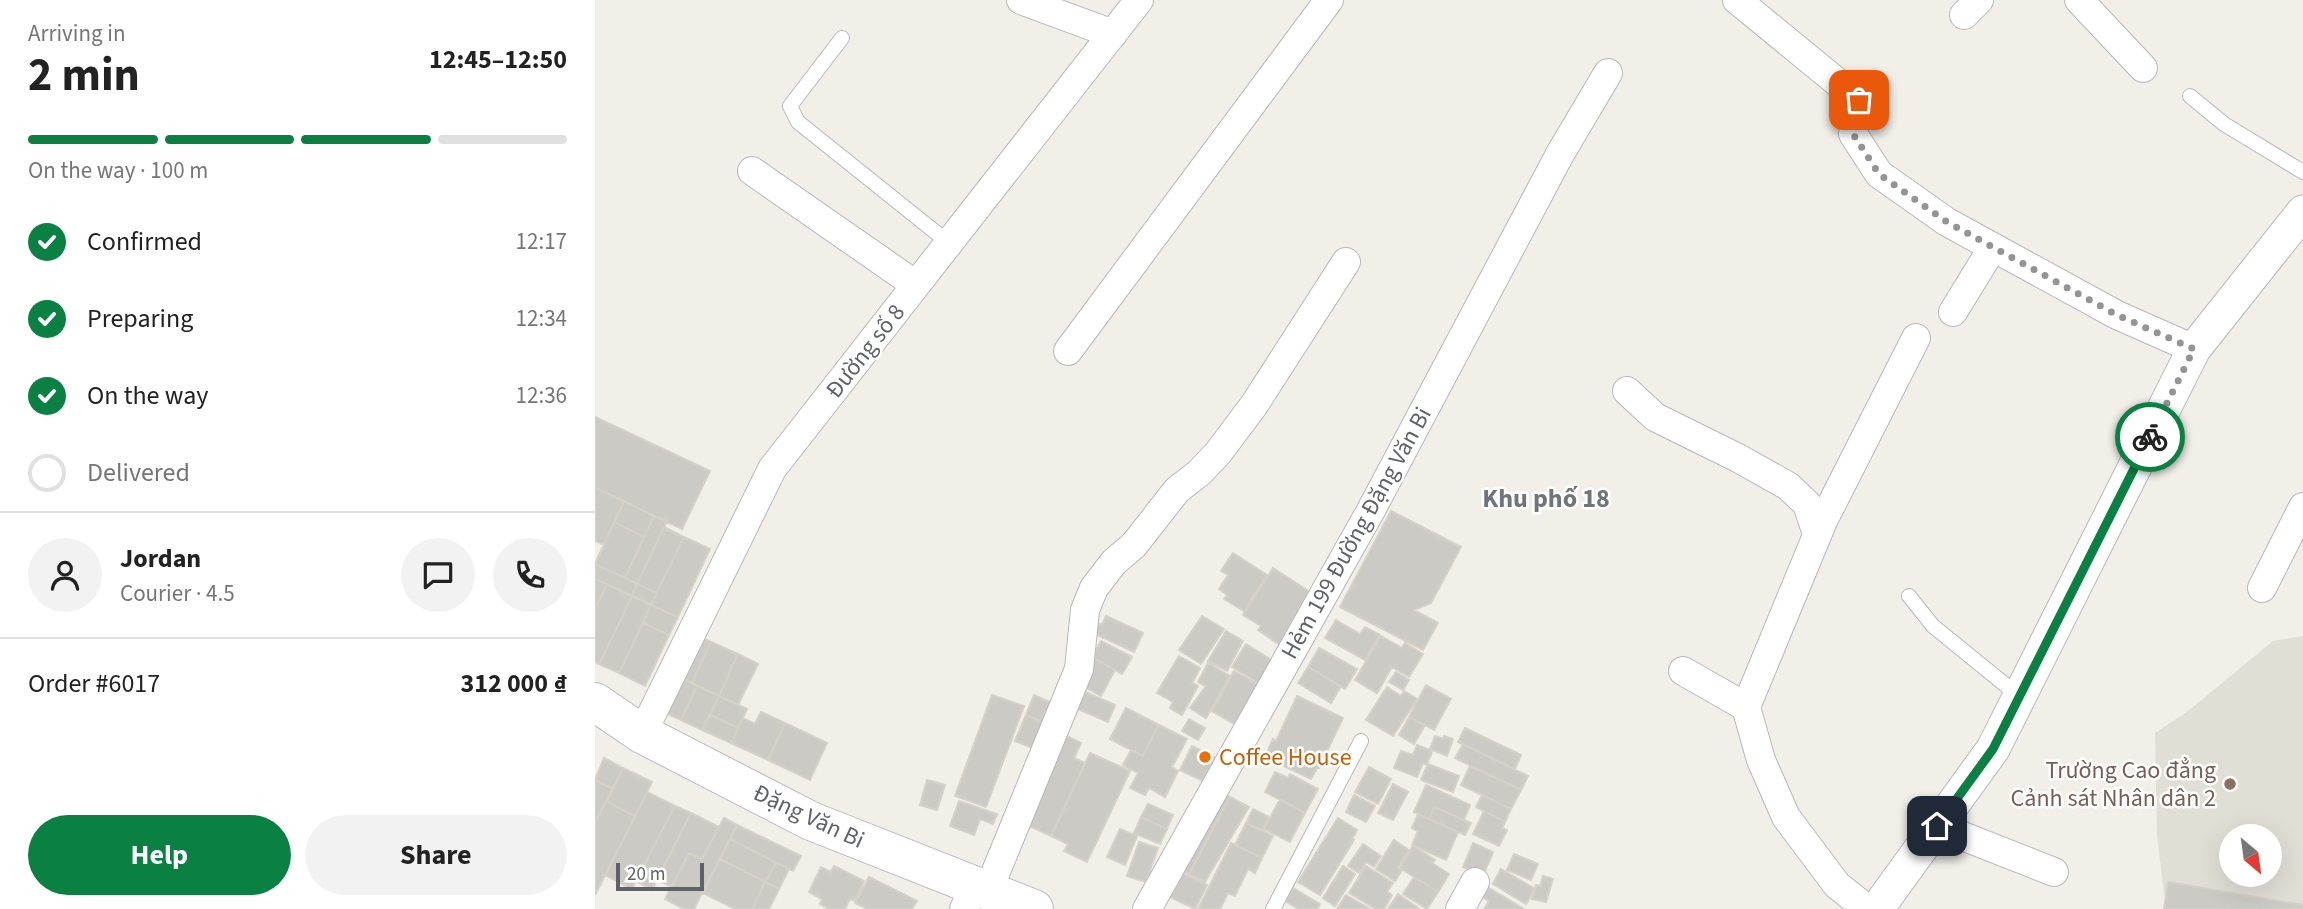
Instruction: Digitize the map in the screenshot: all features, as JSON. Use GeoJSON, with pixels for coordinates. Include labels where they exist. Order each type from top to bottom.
{"type":"FeatureCollection","features":[{"type":"Feature","properties":{"kind":"main road","name":"Đặng Văn Bi"},"geometry":{"type":"LineString","coordinates":[[595,702],[642,734],[811,821],[976,895],[1034,909]]}},
{"type":"Feature","properties":{"kind":"street"},"geometry":{"type":"LineString","coordinates":[[1021,0],[1113,34]]}},
{"type":"Feature","properties":{"kind":"street","name":"Đường số 8"},"geometry":{"type":"LineString","coordinates":[[642,734],[772,469],[1139,0]]}},
{"type":"Feature","properties":{"kind":"street"},"geometry":{"type":"LineString","coordinates":[[1068,351],[1329,0]]}},
{"type":"Feature","properties":{"kind":"street"},"geometry":{"type":"LineString","coordinates":[[1737,0],[1859,100],[1853,134],[1879,174],[1947,222],[2117,315],[2194,349]]}},
{"type":"Feature","properties":{"kind":"street"},"geometry":{"type":"LineString","coordinates":[[2079,0],[2143,68]]}},
{"type":"Feature","properties":{"kind":"street","name":"Hẻm 199 Đường Đặng Văn Bi"},"geometry":{"type":"LineString","coordinates":[[1147,909],[1370,512],[1560,155],[1608,73]]}},
{"type":"Feature","properties":{"kind":"street"},"geometry":{"type":"LineString","coordinates":[[752,171],[916,285]]}},
{"type":"Feature","properties":{"kind":"street"},"geometry":{"type":"LineString","coordinates":[[1877,909],[1993,749],[2194,349],[2297,231]]}},
{"type":"Feature","properties":{"kind":"street"},"geometry":{"type":"LineString","coordinates":[[1953,312],[1993,247]]}},
{"type":"Feature","properties":{"kind":"street"},"geometry":{"type":"LineString","coordinates":[[976,895],[1079,669],[1085,610],[1094,588],[1114,562],[1134,545],[1177,490],[1199,473],[1232,434],[1254,405],[1346,262]]}},
{"type":"Feature","properties":{"kind":"street"},"geometry":{"type":"LineString","coordinates":[[1867,909],[1837,885],[1786,817],[1761,760],[1746,707],[1817,534],[1916,338]]}},
{"type":"Feature","properties":{"kind":"street"},"geometry":{"type":"LineString","coordinates":[[1627,391],[1655,417],[1788,486],[1807,504],[1817,534]]}},
{"type":"Feature","properties":{"kind":"street"},"geometry":{"type":"LineString","coordinates":[[2262,588],[2303,508]]}},
{"type":"Feature","properties":{"kind":"street"},"geometry":{"type":"LineString","coordinates":[[1683,671],[1746,707]]}},
{"type":"Feature","properties":{"kind":"street"},"geometry":{"type":"LineString","coordinates":[[1937,826],[2054,872]]}},
{"type":"Feature","properties":{"kind":"street"},"geometry":{"type":"LineString","coordinates":[[1460,909],[1475,882]]}},
{"type":"Feature","properties":{"kind":"lane"},"geometry":{"type":"LineString","coordinates":[[842,38],[790,106],[798,122],[949,243]]}},
{"type":"Feature","properties":{"kind":"lane"},"geometry":{"type":"LineString","coordinates":[[2190,96],[2224,124],[2303,172]]}},
{"type":"Feature","properties":{"kind":"lane"},"geometry":{"type":"LineString","coordinates":[[1909,596],[1933,626],[2020,696]]}},
{"type":"Feature","properties":{"kind":"lane"},"geometry":{"type":"LineString","coordinates":[[1273,909],[1361,741]]}},
{"type":"Feature","properties":{"kind":"shaded area","name":"Trường Cao đẳng Cảnh sát Nhân dân 2"},"geometry":{"type":"Polygon","coordinates":[[[2303,636],[2303,909],[2166,909],[2157,836],[2155,733],[2188,711],[2273,641],[2303,636]]]}},
{"type":"Feature","properties":{"kind":"building"},"geometry":{"type":"Polygon","coordinates":[[[595,417],[710,471],[682,529],[595,488],[595,417]]]}},
{"type":"Feature","properties":{"kind":"building"},"geometry":{"type":"Polygon","coordinates":[[[595,488],[624,501],[604,545],[595,541],[595,488]]]}},
{"type":"Feature","properties":{"kind":"building"},"geometry":{"type":"Polygon","coordinates":[[[624,501],[654,516],[644,537],[614,522],[624,501]]]}},
{"type":"Feature","properties":{"kind":"building"},"geometry":{"type":"Polygon","coordinates":[[[1391,511],[1461,547],[1431,603],[1414,610],[1438,623],[1423,650],[1340,607],[1391,511]]]}},
{"type":"Feature","properties":{"kind":"building"},"geometry":{"type":"Polygon","coordinates":[[[654,516],[667,521],[637,584],[625,578],[654,516]]]}},
{"type":"Feature","properties":{"kind":"building"},"geometry":{"type":"Polygon","coordinates":[[[614,522],[644,537],[625,578],[595,564],[614,522]]]}},
{"type":"Feature","properties":{"kind":"building"},"geometry":{"type":"Polygon","coordinates":[[[664,527],[684,537],[657,593],[637,584],[664,527]]]}},
{"type":"Feature","properties":{"kind":"building"},"geometry":{"type":"Polygon","coordinates":[[[684,537],[710,549],[678,617],[651,605],[684,537]]]}},
{"type":"Feature","properties":{"kind":"building"},"geometry":{"type":"Polygon","coordinates":[[[1233,553],[1267,575],[1244,611],[1224,599],[1227,595],[1219,589],[1228,575],[1221,571],[1233,553]]]}},
{"type":"Feature","properties":{"kind":"building"},"geometry":{"type":"Polygon","coordinates":[[[595,564],[637,584],[632,596],[595,579],[595,564]]]}},
{"type":"Feature","properties":{"kind":"building"},"geometry":{"type":"Polygon","coordinates":[[[1273,568],[1313,594],[1280,645],[1258,630],[1261,626],[1243,615],[1273,568]]]}},
{"type":"Feature","properties":{"kind":"building"},"geometry":{"type":"Polygon","coordinates":[[[595,579],[607,584],[595,610],[595,579]]]}},
{"type":"Feature","properties":{"kind":"building"},"geometry":{"type":"Polygon","coordinates":[[[607,584],[632,596],[599,664],[595,662],[595,610],[607,584]]]}},
{"type":"Feature","properties":{"kind":"building"},"geometry":{"type":"Polygon","coordinates":[[[637,584],[657,593],[651,605],[632,596],[637,584]]]}},
{"type":"Feature","properties":{"kind":"building"},"geometry":{"type":"Polygon","coordinates":[[[632,596],[651,605],[619,673],[599,664],[632,596]]]}},
{"type":"Feature","properties":{"kind":"building"},"geometry":{"type":"Polygon","coordinates":[[[651,605],[678,617],[669,635],[643,623],[651,605]]]}},
{"type":"Feature","properties":{"kind":"building"},"geometry":{"type":"Polygon","coordinates":[[[1106,616],[1143,633],[1134,652],[1093,633],[1097,623],[1102,625],[1106,616]]]}},
{"type":"Feature","properties":{"kind":"building"},"geometry":{"type":"Polygon","coordinates":[[[1202,616],[1224,629],[1201,664],[1179,650],[1202,616]]]}},
{"type":"Feature","properties":{"kind":"building"},"geometry":{"type":"Polygon","coordinates":[[[1336,620],[1360,634],[1365,627],[1380,635],[1365,660],[1325,638],[1336,620]]]}},
{"type":"Feature","properties":{"kind":"building"},"geometry":{"type":"Polygon","coordinates":[[[643,623],[669,635],[645,686],[619,673],[643,623]]]}},
{"type":"Feature","properties":{"kind":"building"},"geometry":{"type":"Polygon","coordinates":[[[1226,631],[1243,641],[1227,671],[1208,661],[1226,631]]]}},
{"type":"Feature","properties":{"kind":"building"},"geometry":{"type":"Polygon","coordinates":[[[695,634],[711,642],[692,683],[675,675],[695,634]]]}},
{"type":"Feature","properties":{"kind":"building"},"geometry":{"type":"Polygon","coordinates":[[[1381,636],[1402,648],[1405,643],[1423,654],[1409,677],[1392,667],[1377,693],[1355,680],[1381,636]]]}},
{"type":"Feature","properties":{"kind":"building"},"geometry":{"type":"Polygon","coordinates":[[[1101,641],[1132,657],[1122,674],[1092,657],[1101,641]]]}},
{"type":"Feature","properties":{"kind":"building"},"geometry":{"type":"Polygon","coordinates":[[[711,642],[738,654],[719,696],[692,683],[711,642]]]}},
{"type":"Feature","properties":{"kind":"building"},"geometry":{"type":"Polygon","coordinates":[[[1246,644],[1279,665],[1265,687],[1232,667],[1246,644]]]}},
{"type":"Feature","properties":{"kind":"building"},"geometry":{"type":"Polygon","coordinates":[[[1319,648],[1357,669],[1345,689],[1308,667],[1319,648]]]}},
{"type":"Feature","properties":{"kind":"building"},"geometry":{"type":"Polygon","coordinates":[[[738,654],[758,664],[738,705],[719,696],[738,654]]]}},
{"type":"Feature","properties":{"kind":"building"},"geometry":{"type":"Polygon","coordinates":[[[1179,656],[1200,668],[1192,683],[1198,686],[1182,715],[1170,708],[1173,702],[1157,693],[1179,656]]]}},
{"type":"Feature","properties":{"kind":"building"},"geometry":{"type":"Polygon","coordinates":[[[1092,657],[1115,670],[1101,696],[1078,683],[1092,657]]]}},
{"type":"Feature","properties":{"kind":"building"},"geometry":{"type":"Polygon","coordinates":[[[1208,663],[1230,676],[1206,718],[1190,708],[1206,686],[1198,682],[1208,663]]]}},
{"type":"Feature","properties":{"kind":"building"},"geometry":{"type":"Polygon","coordinates":[[[1308,667],[1341,686],[1331,703],[1298,683],[1308,667]]]}},
{"type":"Feature","properties":{"kind":"building"},"geometry":{"type":"Polygon","coordinates":[[[1234,671],[1267,690],[1245,730],[1212,711],[1234,671]]]}},
{"type":"Feature","properties":{"kind":"building"},"geometry":{"type":"Polygon","coordinates":[[[1396,672],[1409,680],[1403,690],[1389,682],[1396,672]]]}},
{"type":"Feature","properties":{"kind":"building"},"geometry":{"type":"Polygon","coordinates":[[[675,675],[697,686],[681,720],[659,710],[675,675]]]}},
{"type":"Feature","properties":{"kind":"building"},"geometry":{"type":"Polygon","coordinates":[[[1426,685],[1451,699],[1434,730],[1409,717],[1426,685]]]}},
{"type":"Feature","properties":{"kind":"building"},"geometry":{"type":"Polygon","coordinates":[[[697,686],[719,696],[702,730],[681,720],[697,686]]]}},
{"type":"Feature","properties":{"kind":"building"},"geometry":{"type":"Polygon","coordinates":[[[1387,687],[1401,696],[1404,691],[1417,699],[1393,736],[1366,720],[1387,687]]]}},
{"type":"Feature","properties":{"kind":"building"},"geometry":{"type":"Polygon","coordinates":[[[1081,690],[1115,705],[1108,722],[1073,707],[1081,690]]]}},
{"type":"Feature","properties":{"kind":"building"},"geometry":{"type":"Polygon","coordinates":[[[992,695],[1024,706],[986,807],[955,796],[992,695]]]}},
{"type":"Feature","properties":{"kind":"building"},"geometry":{"type":"Polygon","coordinates":[[[1034,695],[1054,704],[1046,724],[1026,715],[1034,695]]]}},
{"type":"Feature","properties":{"kind":"building"},"geometry":{"type":"Polygon","coordinates":[[[719,696],[747,709],[738,728],[710,715],[719,696]]]}},
{"type":"Feature","properties":{"kind":"building"},"geometry":{"type":"Polygon","coordinates":[[[1297,696],[1343,718],[1311,779],[1265,757],[1273,739],[1276,741],[1297,696]]]}},
{"type":"Feature","properties":{"kind":"building"},"geometry":{"type":"Polygon","coordinates":[[[1126,708],[1159,725],[1143,756],[1110,739],[1126,708]]]}},
{"type":"Feature","properties":{"kind":"building"},"geometry":{"type":"Polygon","coordinates":[[[761,712],[785,723],[768,760],[731,743],[743,718],[755,724],[761,712]]]}},
{"type":"Feature","properties":{"kind":"building"},"geometry":{"type":"Polygon","coordinates":[[[710,715],[738,728],[731,743],[702,730],[710,715]]]}},
{"type":"Feature","properties":{"kind":"building"},"geometry":{"type":"Polygon","coordinates":[[[1026,715],[1046,724],[1035,749],[1015,741],[1026,715]]]}},
{"type":"Feature","properties":{"kind":"building"},"geometry":{"type":"Polygon","coordinates":[[[1409,717],[1425,725],[1414,744],[1399,735],[1409,717]]]}},
{"type":"Feature","properties":{"kind":"building"},"geometry":{"type":"Polygon","coordinates":[[[1189,719],[1205,728],[1198,740],[1182,731],[1189,719]]]}},
{"type":"Feature","properties":{"kind":"building"},"geometry":{"type":"Polygon","coordinates":[[[785,723],[827,743],[810,780],[768,760],[785,723]]]}},
{"type":"Feature","properties":{"kind":"building"},"geometry":{"type":"Polygon","coordinates":[[[1159,725],[1187,739],[1172,767],[1178,771],[1165,797],[1149,788],[1145,795],[1130,788],[1138,773],[1123,765],[1131,750],[1143,756],[1159,725]]]}},
{"type":"Feature","properties":{"kind":"building"},"geometry":{"type":"Polygon","coordinates":[[[1465,728],[1521,755],[1515,769],[1458,742],[1465,728]]]}},
{"type":"Feature","properties":{"kind":"building"},"geometry":{"type":"Polygon","coordinates":[[[1059,732],[1081,743],[1074,758],[1085,763],[1051,836],[1018,821],[1059,732]]]}},
{"type":"Feature","properties":{"kind":"building"},"geometry":{"type":"Polygon","coordinates":[[[1435,736],[1453,739],[1447,756],[1430,749],[1435,736]]]}},
{"type":"Feature","properties":{"kind":"building"},"geometry":{"type":"Polygon","coordinates":[[[1463,744],[1528,776],[1521,790],[1455,758],[1463,744]]]}},
{"type":"Feature","properties":{"kind":"building"},"geometry":{"type":"Polygon","coordinates":[[[1417,745],[1432,751],[1427,765],[1423,763],[1417,777],[1394,768],[1401,751],[1413,755],[1417,745]]]}},
{"type":"Feature","properties":{"kind":"building"},"geometry":{"type":"Polygon","coordinates":[[[1192,746],[1215,758],[1203,781],[1180,770],[1192,746]]]}},
{"type":"Feature","properties":{"kind":"building"},"geometry":{"type":"Polygon","coordinates":[[[1090,753],[1130,771],[1087,862],[1064,851],[1068,844],[1051,836],[1090,753]]]}},
{"type":"Feature","properties":{"kind":"building"},"geometry":{"type":"Polygon","coordinates":[[[604,758],[623,768],[613,789],[595,780],[604,758]]]}},
{"type":"Feature","properties":{"kind":"building"},"geometry":{"type":"Polygon","coordinates":[[[1428,764],[1459,776],[1453,792],[1421,780],[1428,764]]]}},
{"type":"Feature","properties":{"kind":"building"},"geometry":{"type":"Polygon","coordinates":[[[1470,766],[1521,790],[1511,809],[1461,785],[1470,766]]]}},
{"type":"Feature","properties":{"kind":"building"},"geometry":{"type":"Polygon","coordinates":[[[1369,767],[1391,779],[1378,804],[1355,792],[1369,767]]]}},
{"type":"Feature","properties":{"kind":"building"},"geometry":{"type":"Polygon","coordinates":[[[623,768],[652,782],[635,816],[606,801],[623,768]]]}},
{"type":"Feature","properties":{"kind":"building"},"geometry":{"type":"Polygon","coordinates":[[[1275,772],[1288,778],[1290,774],[1318,789],[1305,813],[1265,792],[1275,772]]]}},
{"type":"Feature","properties":{"kind":"building"},"geometry":{"type":"Polygon","coordinates":[[[595,780],[613,789],[595,823],[595,780]]]}},
{"type":"Feature","properties":{"kind":"building"},"geometry":{"type":"Polygon","coordinates":[[[927,780],[945,785],[937,810],[920,805],[927,780]]]}},
{"type":"Feature","properties":{"kind":"building"},"geometry":{"type":"Polygon","coordinates":[[[1393,784],[1408,792],[1393,820],[1378,813],[1393,784]]]}},
{"type":"Feature","properties":{"kind":"building"},"geometry":{"type":"Polygon","coordinates":[[[1426,785],[1470,805],[1464,820],[1434,807],[1429,819],[1414,812],[1426,785]]]}},
{"type":"Feature","properties":{"kind":"building"},"geometry":{"type":"Polygon","coordinates":[[[1217,790],[1230,797],[1213,828],[1200,821],[1217,790]]]}},
{"type":"Feature","properties":{"kind":"building"},"geometry":{"type":"Polygon","coordinates":[[[647,792],[675,806],[632,889],[605,875],[647,792]]]}},
{"type":"Feature","properties":{"kind":"building"},"geometry":{"type":"Polygon","coordinates":[[[1354,795],[1375,806],[1366,822],[1346,812],[1354,795]]]}},
{"type":"Feature","properties":{"kind":"building"},"geometry":{"type":"Polygon","coordinates":[[[1482,795],[1511,809],[1505,822],[1476,807],[1482,795]]]}},
{"type":"Feature","properties":{"kind":"building"},"geometry":{"type":"Polygon","coordinates":[[[1230,797],[1249,807],[1205,882],[1189,874],[1230,797]]]}},
{"type":"Feature","properties":{"kind":"building"},"geometry":{"type":"Polygon","coordinates":[[[1280,799],[1305,813],[1290,842],[1264,829],[1280,799]]]}},
{"type":"Feature","properties":{"kind":"building"},"geometry":{"type":"Polygon","coordinates":[[[606,801],[635,816],[595,895],[595,823],[606,801]]]}},
{"type":"Feature","properties":{"kind":"building"},"geometry":{"type":"Polygon","coordinates":[[[959,801],[997,814],[993,824],[980,819],[974,835],[950,826],[959,801]]]}},
{"type":"Feature","properties":{"kind":"building"},"geometry":{"type":"Polygon","coordinates":[[[1148,804],[1173,815],[1167,829],[1141,817],[1148,804]]]}},
{"type":"Feature","properties":{"kind":"building"},"geometry":{"type":"Polygon","coordinates":[[[675,806],[691,813],[652,890],[636,881],[675,806]]]}},
{"type":"Feature","properties":{"kind":"building"},"geometry":{"type":"Polygon","coordinates":[[[1434,807],[1471,823],[1465,835],[1429,819],[1434,807]]]}},
{"type":"Feature","properties":{"kind":"building"},"geometry":{"type":"Polygon","coordinates":[[[1253,809],[1269,817],[1262,831],[1246,823],[1253,809]]]}},
{"type":"Feature","properties":{"kind":"building"},"geometry":{"type":"Polygon","coordinates":[[[1484,811],[1505,822],[1502,828],[1507,830],[1499,846],[1473,834],[1484,811]]]}},
{"type":"Feature","properties":{"kind":"building"},"geometry":{"type":"Polygon","coordinates":[[[691,813],[719,827],[702,859],[689,853],[672,887],[658,880],[691,813]]]}},
{"type":"Feature","properties":{"kind":"building"},"geometry":{"type":"Polygon","coordinates":[[[1418,814],[1458,832],[1446,860],[1412,845],[1418,831],[1412,828],[1418,814]]]}},
{"type":"Feature","properties":{"kind":"building"},"geometry":{"type":"Polygon","coordinates":[[[1141,817],[1167,829],[1160,844],[1134,833],[1141,817]]]}},
{"type":"Feature","properties":{"kind":"building"},"geometry":{"type":"Polygon","coordinates":[[[724,818],[737,825],[694,909],[684,909],[665,899],[689,853],[702,859],[724,818]]]}},
{"type":"Feature","properties":{"kind":"building"},"geometry":{"type":"Polygon","coordinates":[[[1338,818],[1357,830],[1352,839],[1354,840],[1320,895],[1298,882],[1338,818]]]}},
{"type":"Feature","properties":{"kind":"building"},"geometry":{"type":"Polygon","coordinates":[[[1200,821],[1213,828],[1189,874],[1175,867],[1200,821]]]}},
{"type":"Feature","properties":{"kind":"building"},"geometry":{"type":"Polygon","coordinates":[[[1246,823],[1273,836],[1262,858],[1235,845],[1246,823]]]}},
{"type":"Feature","properties":{"kind":"building"},"geometry":{"type":"Polygon","coordinates":[[[737,825],[801,856],[793,871],[730,839],[737,825]]]}},
{"type":"Feature","properties":{"kind":"building"},"geometry":{"type":"Polygon","coordinates":[[[1120,829],[1137,836],[1125,865],[1107,857],[1120,829]]]}},
{"type":"Feature","properties":{"kind":"building"},"geometry":{"type":"Polygon","coordinates":[[[730,839],[776,862],[765,882],[720,859],[730,839]]]}},
{"type":"Feature","properties":{"kind":"building"},"geometry":{"type":"Polygon","coordinates":[[[1394,840],[1409,850],[1398,867],[1402,870],[1395,881],[1376,869],[1394,840]]]}},
{"type":"Feature","properties":{"kind":"building"},"geometry":{"type":"Polygon","coordinates":[[[1139,842],[1158,848],[1146,882],[1127,876],[1139,842]]]}},
{"type":"Feature","properties":{"kind":"building"},"geometry":{"type":"Polygon","coordinates":[[[1231,843],[1262,858],[1255,873],[1248,869],[1235,896],[1228,893],[1220,909],[1198,909],[1231,843]]]}},
{"type":"Feature","properties":{"kind":"building"},"geometry":{"type":"Polygon","coordinates":[[[1473,843],[1493,852],[1483,876],[1463,867],[1473,843]]]}},
{"type":"Feature","properties":{"kind":"building"},"geometry":{"type":"Polygon","coordinates":[[[1363,844],[1381,856],[1374,867],[1366,862],[1359,873],[1348,866],[1363,844]]]}},
{"type":"Feature","properties":{"kind":"building"},"geometry":{"type":"Polygon","coordinates":[[[1413,846],[1435,860],[1432,863],[1449,874],[1438,892],[1400,868],[1413,846]]]}},
{"type":"Feature","properties":{"kind":"building"},"geometry":{"type":"Polygon","coordinates":[[[1514,854],[1538,864],[1531,880],[1507,870],[1514,854]]]}},
{"type":"Feature","properties":{"kind":"building"},"geometry":{"type":"Polygon","coordinates":[[[720,859],[765,882],[752,909],[735,909],[703,893],[720,859]]]}},
{"type":"Feature","properties":{"kind":"building"},"geometry":{"type":"Polygon","coordinates":[[[776,862],[789,869],[779,889],[765,882],[776,862]]]}},
{"type":"Feature","properties":{"kind":"building"},"geometry":{"type":"Polygon","coordinates":[[[834,866],[864,881],[855,901],[850,899],[845,909],[829,909],[820,904],[822,899],[809,892],[821,867],[831,872],[834,866]]]}},
{"type":"Feature","properties":{"kind":"building"},"geometry":{"type":"Polygon","coordinates":[[[1343,866],[1355,874],[1335,906],[1323,898],[1343,866]]]}},
{"type":"Feature","properties":{"kind":"building"},"geometry":{"type":"Polygon","coordinates":[[[1366,866],[1393,883],[1387,892],[1392,895],[1384,909],[1376,909],[1349,893],[1366,866]]]}},
{"type":"Feature","properties":{"kind":"building"},"geometry":{"type":"Polygon","coordinates":[[[1173,869],[1207,885],[1195,909],[1162,893],[1173,869]]]}},
{"type":"Feature","properties":{"kind":"building"},"geometry":{"type":"Polygon","coordinates":[[[1501,869],[1535,889],[1526,904],[1493,884],[1501,869]]]}},
{"type":"Feature","properties":{"kind":"building"},"geometry":{"type":"Polygon","coordinates":[[[1543,876],[1553,879],[1546,902],[1532,899],[1536,885],[1540,886],[1543,876]]]}},
{"type":"Feature","properties":{"kind":"building"},"geometry":{"type":"Polygon","coordinates":[[[869,877],[917,901],[912,909],[868,909],[855,903],[869,877]]]}},
{"type":"Feature","properties":{"kind":"building"},"geometry":{"type":"Polygon","coordinates":[[[1414,877],[1438,892],[1427,909],[1403,894],[1414,877]]]}},
{"type":"Feature","properties":{"kind":"building"},"geometry":{"type":"Polygon","coordinates":[[[765,882],[779,889],[769,909],[752,909],[765,882]]]}},
{"type":"Feature","properties":{"kind":"building"},"geometry":{"type":"Polygon","coordinates":[[[1479,882],[1524,909],[1484,909],[1489,901],[1473,892],[1479,882]]]}},
{"type":"Feature","properties":{"kind":"building"},"geometry":{"type":"Polygon","coordinates":[[[2168,882],[2303,905],[2303,909],[2164,909],[2168,882]]]}},
{"type":"Feature","properties":{"kind":"building"},"geometry":{"type":"Polygon","coordinates":[[[1293,888],[1320,904],[1317,909],[1299,909],[1285,901],[1293,888]]]}},
{"type":"Feature","properties":{"kind":"building"},"geometry":{"type":"Polygon","coordinates":[[[1398,894],[1418,908],[1388,909],[1398,894]]]}},
{"type":"Feature","properties":{"kind":"building"},"geometry":{"type":"Polygon","coordinates":[[[1346,895],[1370,909],[1337,909],[1346,895]]]}},
{"type":"Feature","properties":{"kind":"way so far"},"geometry":{"type":"LineString","coordinates":[[1859,100],[1853,134],[1879,174],[1947,222],[2117,315],[2194,349],[2150,437]]}},
{"type":"Feature","properties":{"kind":"place","name":"Coffee House"},"geometry":{"type":"Point","coordinates":[1205,757]}},
{"type":"Feature","properties":{"kind":"place","name":"Trường Cao đẳng Cảnh sát Nhân dân 2"},"geometry":{"type":"Point","coordinates":[2230,784]}},
{"type":"Feature","properties":{"kind":"district","name":"Khu phố 18"},"geometry":{"type":"Point","coordinates":[1546,498]}},
{"type":"Feature","properties":{"kind":"route"},"geometry":{"type":"LineString","coordinates":[[1937,826],[1993,749],[2150,437]]}}]}
